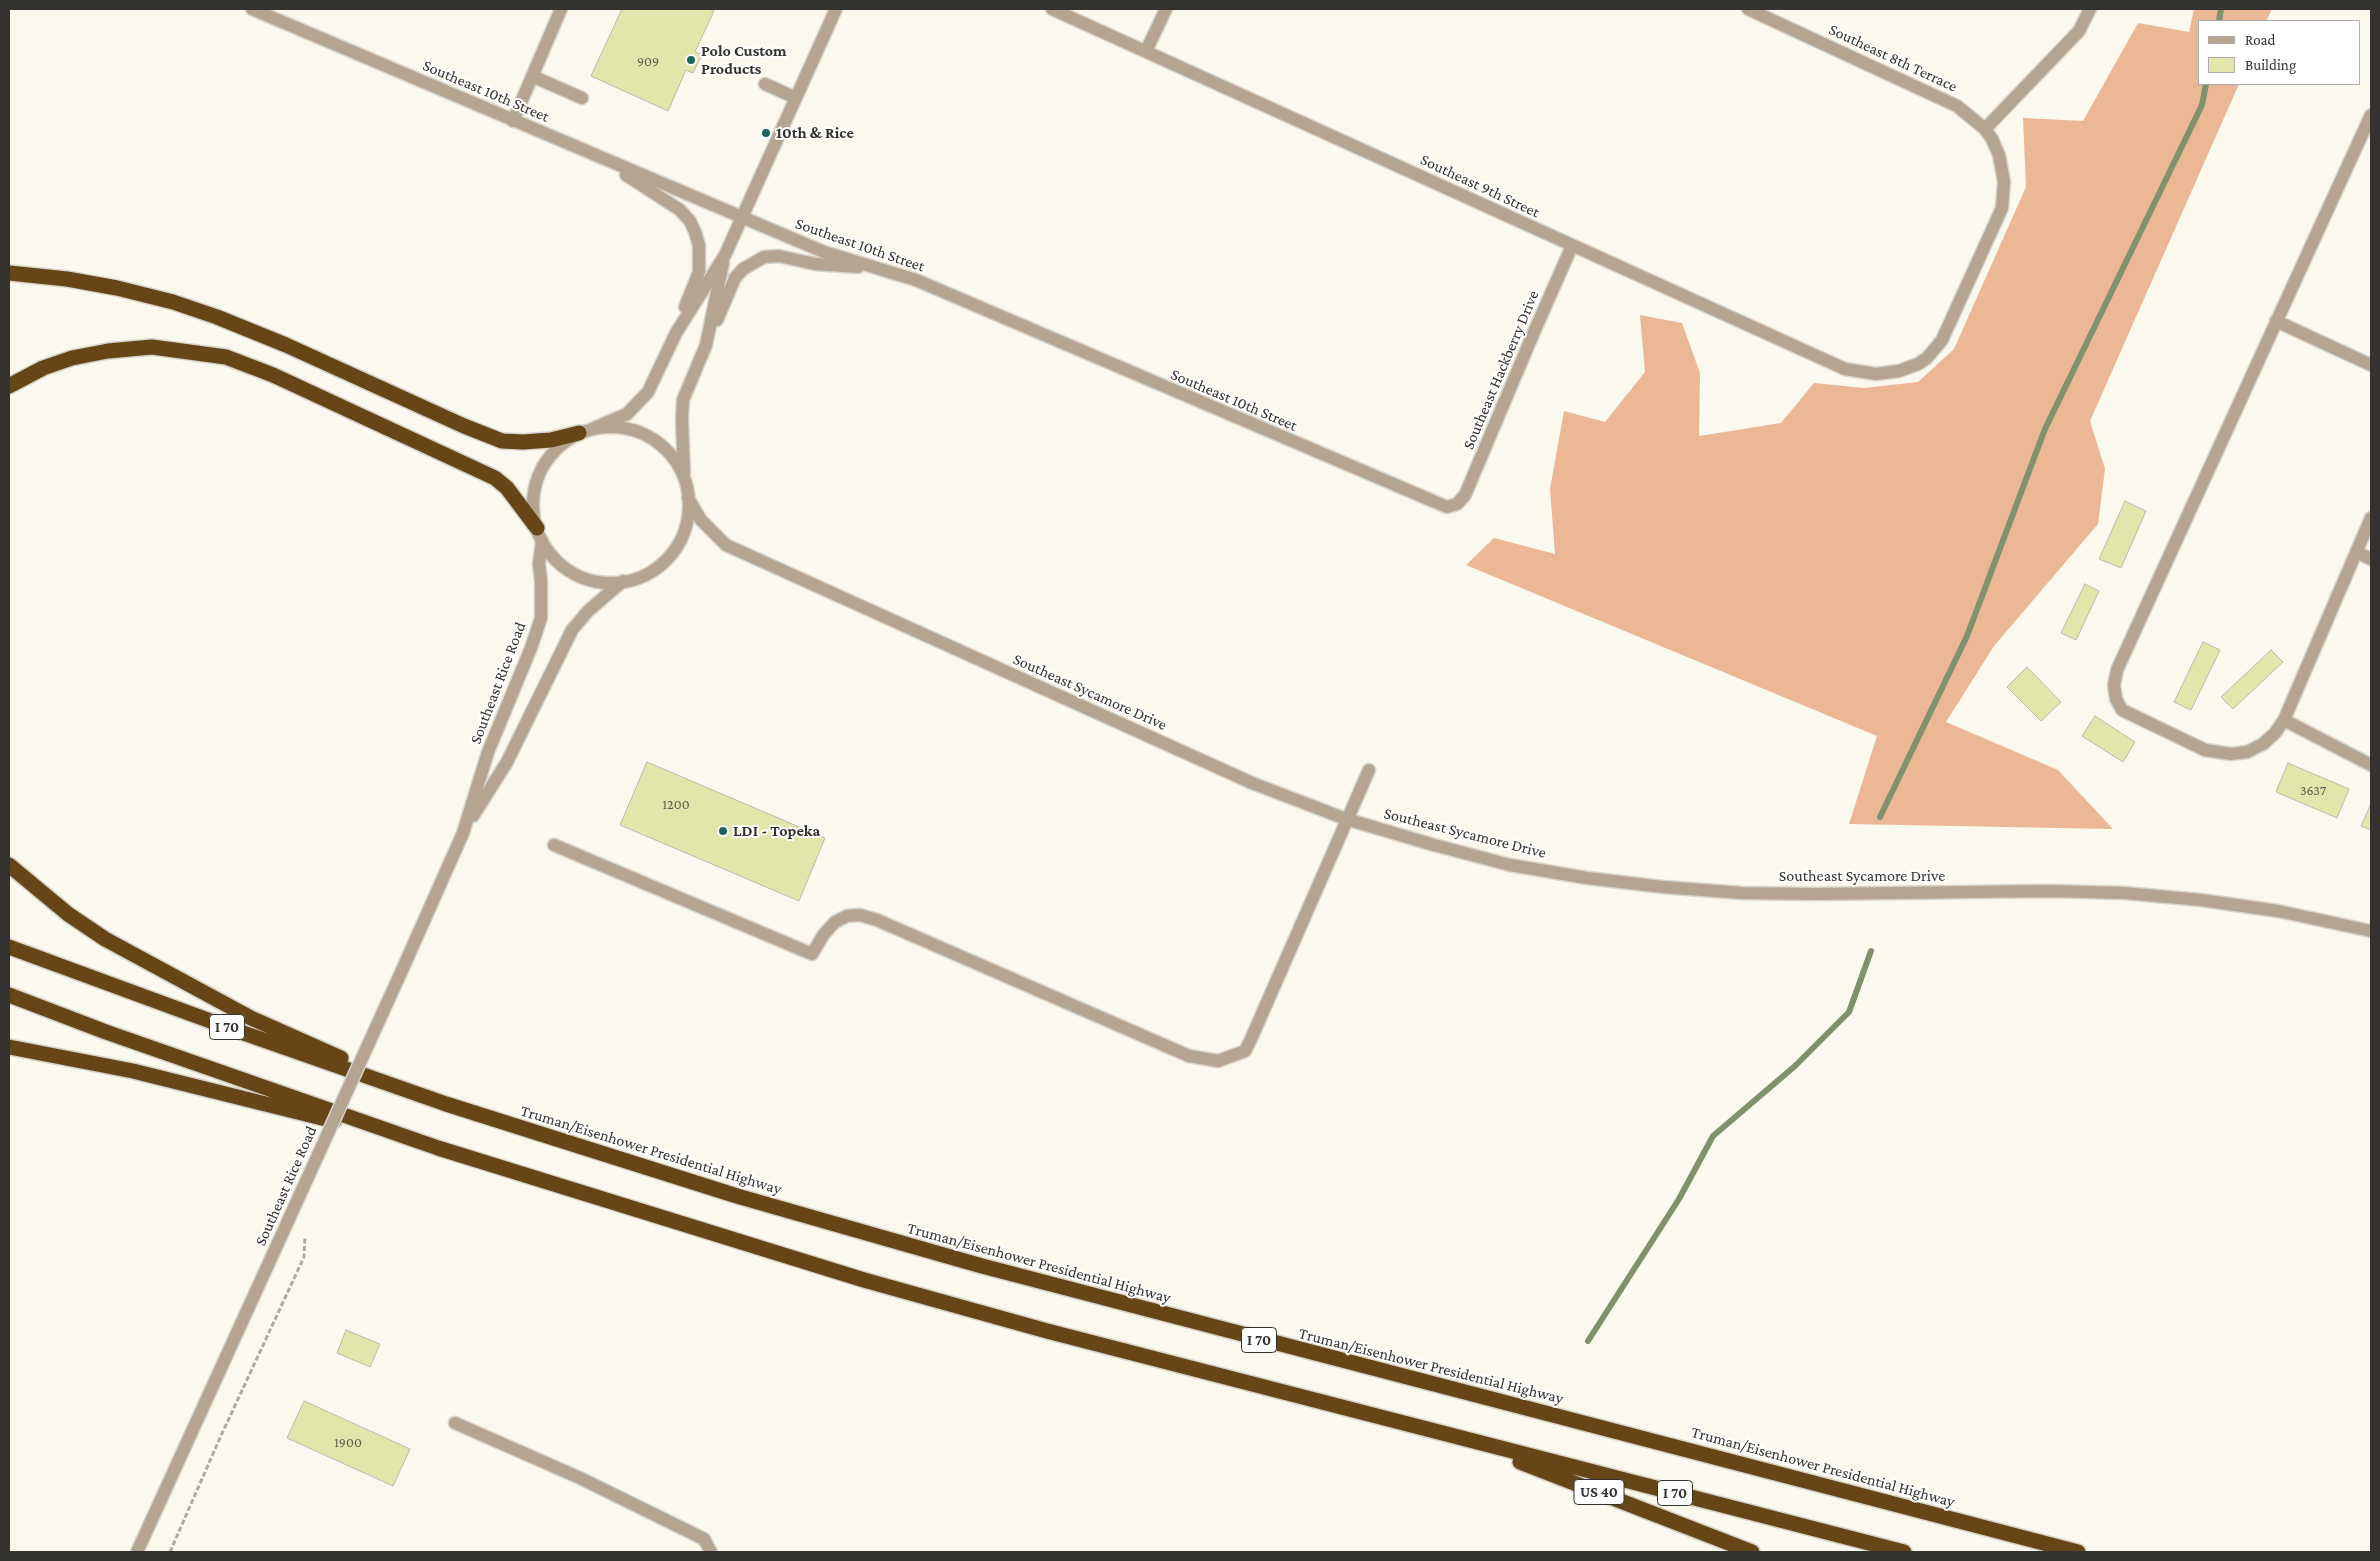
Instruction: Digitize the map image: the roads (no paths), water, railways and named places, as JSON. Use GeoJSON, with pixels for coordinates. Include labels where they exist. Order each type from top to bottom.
{"type":"FeatureCollection","features":[{"type":"Feature","properties":{"kind":"highway"},"geometry":{"type":"LineString","coordinates":[[9,273],[67,279],[117,288],[173,302],[217,317],[286,345],[464,426],[502,441],[551,440],[585,431]]}},
{"type":"Feature","properties":{"kind":"highway"},"geometry":{"type":"LineString","coordinates":[[9,386],[43,368],[72,358],[108,351],[152,347],[226,357],[273,375],[495,478],[507,488],[539,535]]}},
{"type":"Feature","properties":{"kind":"highway"},"geometry":{"type":"LineString","coordinates":[[9,865],[68,914],[105,939],[251,1018],[446,1104]]}},
{"type":"Feature","properties":{"kind":"highway","name":"Truman/Eisenhower Presidential Highway"},"geometry":{"type":"LineString","coordinates":[[9,947],[235,1030],[446,1104],[736,1196],[982,1266],[2078,1552]]}},
{"type":"Feature","properties":{"kind":"highway","name":"I 70"},"geometry":{"type":"LineString","coordinates":[[9,995],[115,1036],[438,1148],[864,1280],[1047,1331],[1904,1552]]}},
{"type":"Feature","properties":{"kind":"highway"},"geometry":{"type":"LineString","coordinates":[[9,1047],[133,1071],[438,1148]]}},
{"type":"Feature","properties":{"kind":"highway","name":"US 40"},"geometry":{"type":"LineString","coordinates":[[1446,1434],[1752,1552]]}},
{"type":"Feature","properties":{"kind":"street","name":"Southeast 10th Street"},"geometry":{"type":"LineString","coordinates":[[252,9],[824,252],[916,280],[1441,505],[1447,507],[1457,504]]}},
{"type":"Feature","properties":{"kind":"street"},"geometry":{"type":"LineString","coordinates":[[513,120],[561,9]]}},
{"type":"Feature","properties":{"kind":"street"},"geometry":{"type":"LineString","coordinates":[[676,333],[725,255],[836,9]]}},
{"type":"Feature","properties":{"kind":"street","name":"Southeast 9th Street"},"geometry":{"type":"LineString","coordinates":[[1052,9],[1845,369],[1876,374],[1899,371]]}},
{"type":"Feature","properties":{"kind":"street"},"geometry":{"type":"LineString","coordinates":[[1146,51],[1166,9]]}},
{"type":"Feature","properties":{"kind":"street","name":"Southeast 8th Terrace"},"geometry":{"type":"LineString","coordinates":[[1748,9],[1957,106],[1984,129],[1992,139],[2001,163],[2004,182],[2002,208],[1942,340],[1927,358],[1899,371]]}},
{"type":"Feature","properties":{"kind":"street"},"geometry":{"type":"LineString","coordinates":[[1984,129],[2079,31],[2090,9]]}},
{"type":"Feature","properties":{"kind":"street"},"geometry":{"type":"LineString","coordinates":[[532,76],[582,98]]}},
{"type":"Feature","properties":{"kind":"street"},"geometry":{"type":"LineString","coordinates":[[765,84],[796,98]]}},
{"type":"Feature","properties":{"kind":"street"},"geometry":{"type":"LineString","coordinates":[[2371,117],[2276,321],[2118,670],[2114,685],[2116,699],[2122,710],[2205,750],[2231,754],[2247,752],[2263,744],[2275,733],[2284,720],[2371,518]]}},
{"type":"Feature","properties":{"kind":"street"},"geometry":{"type":"LineString","coordinates":[[592,154],[680,210],[693,226],[699,245],[699,272],[661,367],[639,403],[627,414],[585,431],[563,443],[549,457],[539,473],[534,491],[533,510],[539,535],[559,563],[576,574],[596,581],[623,581],[654,570],[677,546],[684,531],[688,514],[688,498],[684,479],[683,400],[735,278],[752,263],[764,257],[779,256],[838,267],[872,267]]}},
{"type":"Feature","properties":{"kind":"street","name":"Southeast Hackberry Drive"},"geometry":{"type":"LineString","coordinates":[[1457,504],[1465,496],[1572,246]]}},
{"type":"Feature","properties":{"kind":"street"},"geometry":{"type":"LineString","coordinates":[[706,345],[725,255]]}},
{"type":"Feature","properties":{"kind":"street"},"geometry":{"type":"LineString","coordinates":[[2276,321],[2371,365]]}},
{"type":"Feature","properties":{"kind":"street"},"geometry":{"type":"LineString","coordinates":[[585,431],[620,428],[647,436],[670,454],[684,479]]}},
{"type":"Feature","properties":{"kind":"street","name":"Southeast Sycamore Drive"},"geometry":{"type":"LineString","coordinates":[[688,498],[700,520],[726,545],[1252,783],[1346,819],[1434,845],[1510,864],[1587,878],[1663,887],[1742,893],[1815,894],[2048,891],[2124,893],[2201,900],[2278,911],[2371,931]]}},
{"type":"Feature","properties":{"kind":"street","name":"Southeast Rice Road"},"geometry":{"type":"LineString","coordinates":[[137,1552],[463,833],[488,752],[531,648],[541,618],[539,535]]}},
{"type":"Feature","properties":{"kind":"street"},"geometry":{"type":"LineString","coordinates":[[2356,552],[2371,559]]}},
{"type":"Feature","properties":{"kind":"street","name":"Southeast Rice Road"},"geometry":{"type":"LineString","coordinates":[[463,833],[507,762],[572,630],[588,611],[623,581]]}},
{"type":"Feature","properties":{"kind":"street"},"geometry":{"type":"LineString","coordinates":[[2284,720],[2371,765]]}},
{"type":"Feature","properties":{"kind":"street"},"geometry":{"type":"LineString","coordinates":[[554,845],[812,954],[835,922],[847,916],[860,915],[877,920],[1189,1056],[1218,1061],[1245,1051],[1369,770]]}},
{"type":"Feature","properties":{"kind":"street"},"geometry":{"type":"LineString","coordinates":[[455,1423],[580,1478],[704,1539],[711,1552]]}},
{"type":"Feature","properties":{"kind":"waterway"},"geometry":{"type":"LineString","coordinates":[[2219,20],[2221,9]]}},
{"type":"Feature","properties":{"kind":"waterway"},"geometry":{"type":"LineString","coordinates":[[1880,817],[1967,636],[2045,429],[2202,105],[2206,85]]}},
{"type":"Feature","properties":{"kind":"waterway"},"geometry":{"type":"LineString","coordinates":[[1588,1341],[1679,1199],[1713,1136],[1795,1066],[1849,1012],[1871,951]]}},
{"type":"Feature","properties":{"kind":"place","name":"Polo Custom Products"},"geometry":{"type":"Point","coordinates":[691,60]}},
{"type":"Feature","properties":{"kind":"place","name":"10th & Rice"},"geometry":{"type":"Point","coordinates":[766,133]}},
{"type":"Feature","properties":{"kind":"place","name":"LDI - Topeka"},"geometry":{"type":"Point","coordinates":[723,831]}}]}
